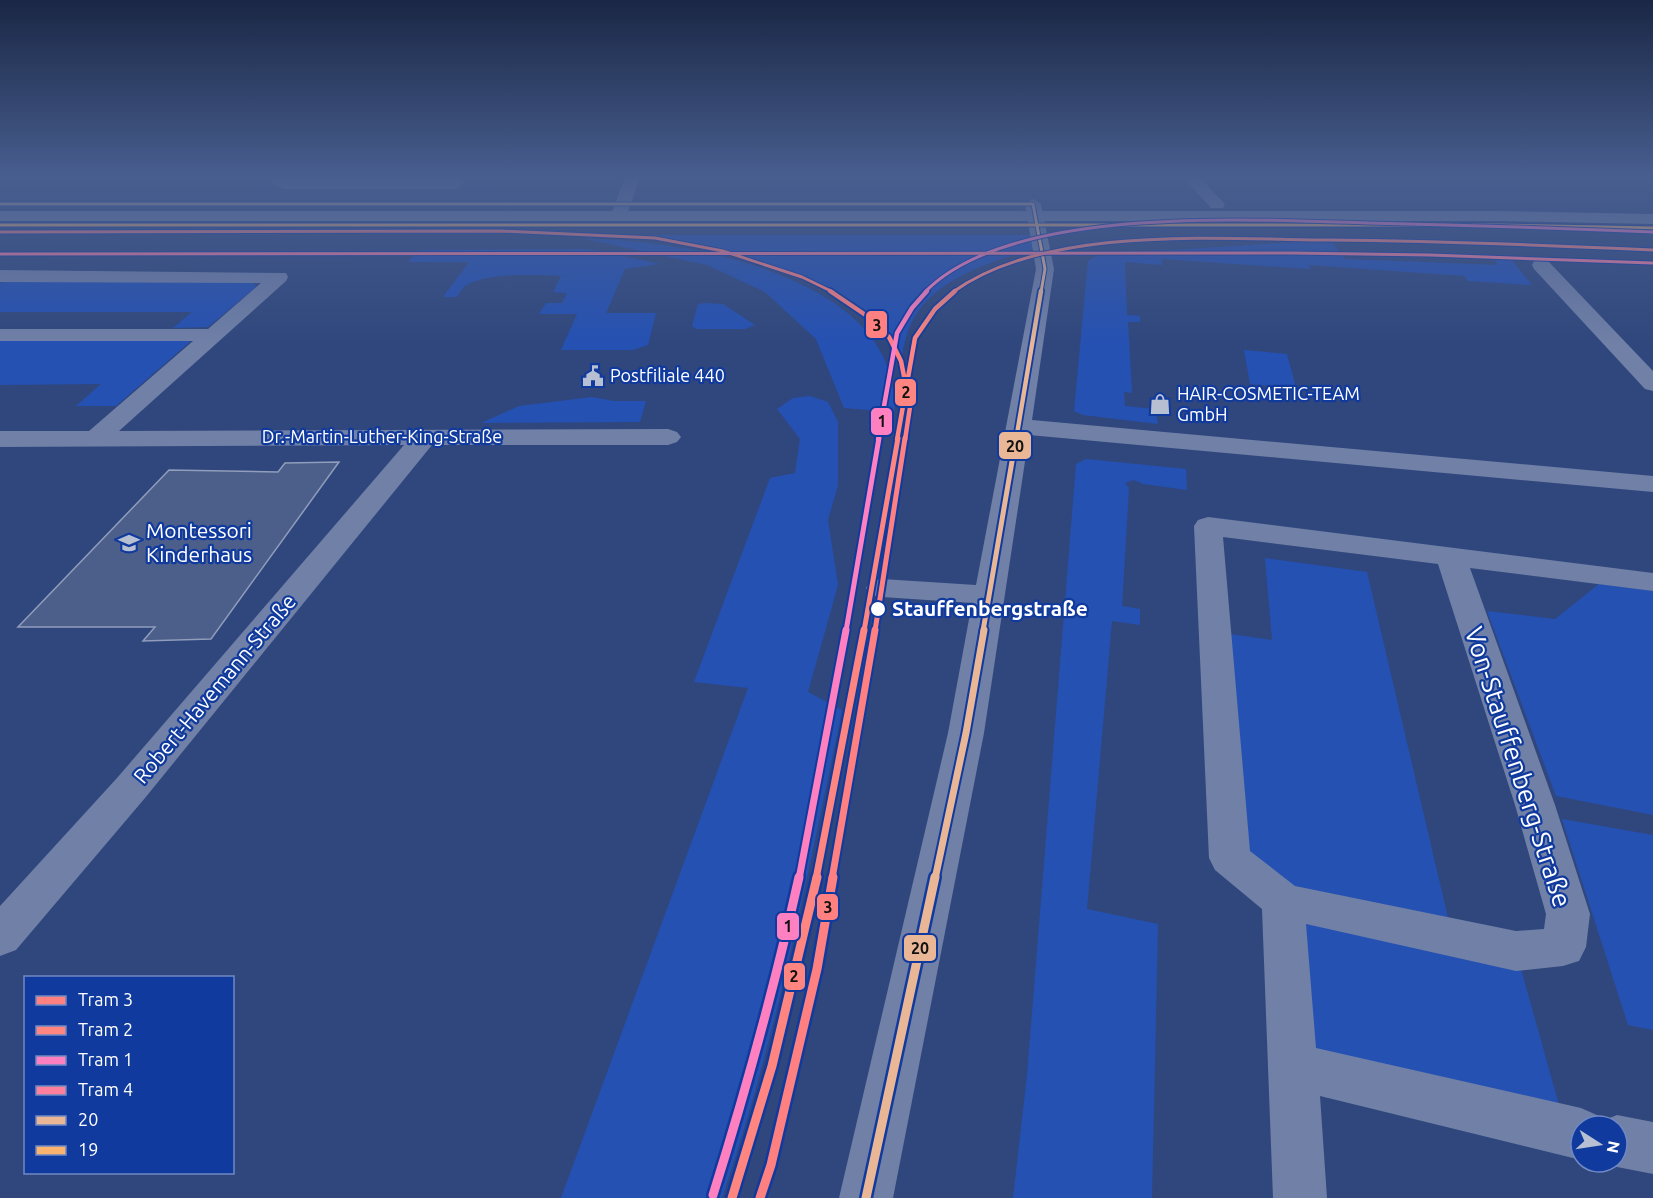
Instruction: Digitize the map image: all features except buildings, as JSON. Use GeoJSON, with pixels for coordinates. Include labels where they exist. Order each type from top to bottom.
{"type":"FeatureCollection","features":[{"type":"Feature","properties":{"kind":"street"},"geometry":{"type":"LineString","coordinates":[[866,1198],[966,733],[1045,270],[1038,233]]}},
{"type":"Feature","properties":{"kind":"street"},"geometry":{"type":"LineString","coordinates":[[1541,265],[1653,384]]}},
{"type":"Feature","properties":{"kind":"street"},"geometry":{"type":"LineString","coordinates":[[0,276],[279,277],[96,438]]}},
{"type":"Feature","properties":{"kind":"street"},"geometry":{"type":"LineString","coordinates":[[0,334],[213,335]]}},
{"type":"Feature","properties":{"kind":"street"},"geometry":{"type":"LineString","coordinates":[[1017,426],[1653,484]]}},
{"type":"Feature","properties":{"kind":"street","name":"Robert-Havemann-Straße"},"geometry":{"type":"LineString","coordinates":[[0,937],[131,788],[425,437]]}},
{"type":"Feature","properties":{"kind":"street","name":"Dr.-Martin-Luther-King-Straße"},"geometry":{"type":"LineString","coordinates":[[0,439],[668,437]]}},
{"type":"Feature","properties":{"kind":"street","name":"Von-Stauffenberg-Straße"},"geometry":{"type":"LineString","coordinates":[[1450,555],[1535,805],[1568,914],[1563,946],[1515,951],[1283,901],[1230,858],[1208,526],[1450,555],[1653,582]]}},
{"type":"Feature","properties":{"kind":"street"},"geometry":{"type":"LineString","coordinates":[[882,588],[989,595]]}},
{"type":"Feature","properties":{"kind":"street"},"geometry":{"type":"LineString","coordinates":[[1283,901],[1300,1198]]}},
{"type":"Feature","properties":{"kind":"street"},"geometry":{"type":"LineString","coordinates":[[1293,1066],[1569,1131]]}},
{"type":"Feature","properties":{"kind":"street"},"geometry":{"type":"LineString","coordinates":[[1629,1143],[1653,1148]]}},
{"type":"Feature","properties":{"kind":"shaded area"},"geometry":{"type":"Polygon","coordinates":[[[603,235],[1039,235],[1041,247],[990,263],[941,288],[914,318],[906,336],[901,361],[890,339],[864,311],[833,291],[797,274],[716,250],[603,235]]]}},
{"type":"Feature","properties":{"kind":"shaded area"},"geometry":{"type":"Polygon","coordinates":[[[585,239],[623,240],[716,255],[764,269],[809,288],[847,313],[876,343],[891,380],[894,412],[844,408],[816,339],[765,292],[707,265],[585,239]]]}},
{"type":"Feature","properties":{"kind":"shaded area"},"geometry":{"type":"Polygon","coordinates":[[[1295,242],[1332,242],[1345,259],[1498,265],[1493,258],[1510,258],[1532,285],[1468,281],[1464,276],[1309,265],[1311,269],[1162,259],[1162,265],[1125,262],[1127,315],[1140,316],[1140,322],[1128,322],[1132,393],[1124,392],[1125,406],[1155,409],[1158,424],[1083,415],[1074,411],[1088,261],[1096,256],[1125,253],[1295,242]]]}},
{"type":"Feature","properties":{"kind":"shaded area"},"geometry":{"type":"Polygon","coordinates":[[[583,249],[660,264],[625,269],[606,313],[656,313],[648,345],[633,350],[561,350],[577,314],[539,314],[546,303],[562,303],[567,293],[553,292],[561,276],[512,275],[485,278],[465,286],[456,297],[443,297],[469,262],[408,262],[419,250],[583,249]]]}},
{"type":"Feature","properties":{"kind":"shaded area"},"geometry":{"type":"Polygon","coordinates":[[[10,281],[252,281],[256,287],[208,327],[173,328],[192,312],[0,312],[0,283],[10,281]]]}},
{"type":"Feature","properties":{"kind":"shaded area"},"geometry":{"type":"Polygon","coordinates":[[[698,304],[723,304],[755,325],[745,329],[696,329],[692,326],[698,304]]]}},
{"type":"Feature","properties":{"kind":"shaded area"},"geometry":{"type":"Polygon","coordinates":[[[0,339],[192,340],[116,406],[76,406],[101,384],[0,385],[0,339]]]}},
{"type":"Feature","properties":{"kind":"shaded area"},"geometry":{"type":"Polygon","coordinates":[[[1244,350],[1287,354],[1296,388],[1250,384],[1244,350]]]}},
{"type":"Feature","properties":{"kind":"shaded area"},"geometry":{"type":"Polygon","coordinates":[[[810,396],[828,402],[838,422],[838,485],[828,520],[838,585],[808,692],[842,710],[790,956],[741,1138],[722,1198],[561,1198],[748,688],[694,682],[770,478],[795,473],[800,439],[777,409],[793,398],[810,396]]]}},
{"type":"Feature","properties":{"kind":"shaded area"},"geometry":{"type":"Polygon","coordinates":[[[592,397],[614,401],[646,401],[640,422],[481,423],[519,406],[592,397]]]}},
{"type":"Feature","properties":{"kind":"shaded area"},"geometry":{"type":"Polygon","coordinates":[[[1086,459],[1186,469],[1187,490],[1143,484],[1134,480],[1125,483],[1129,488],[1122,606],[1140,609],[1140,625],[1112,621],[1087,909],[1158,924],[1152,1198],[1013,1198],[1027,1075],[1076,464],[1086,459]]]}},
{"type":"Feature","properties":{"kind":"shaded area"},"geometry":{"type":"Polygon","coordinates":[[[1265,558],[1367,572],[1449,922],[1286,886],[1247,854],[1230,634],[1272,640],[1265,558]]]}},
{"type":"Feature","properties":{"kind":"shaded area"},"geometry":{"type":"Polygon","coordinates":[[[1599,584],[1653,591],[1653,815],[1556,796],[1487,611],[1555,619],[1599,584]]]}},
{"type":"Feature","properties":{"kind":"shaded area"},"geometry":{"type":"Polygon","coordinates":[[[1562,819],[1653,835],[1653,1030],[1628,1025],[1562,819]]]}},
{"type":"Feature","properties":{"kind":"shaded area"},"geometry":{"type":"Polygon","coordinates":[[[1283,901],[1516,951],[1566,1130],[1293,1066],[1283,901]]]}},
{"type":"Feature","properties":{"kind":"tram line","name":"3"},"geometry":{"type":"LineString","coordinates":[[543,233],[655,238],[723,251],[802,277],[839,295],[870,318],[889,337],[901,361],[910,407],[882,588],[817,969],[771,1165],[760,1198]]}},
{"type":"Feature","properties":{"kind":"tram line","name":"1"},"geometry":{"type":"LineString","coordinates":[[713,1195],[746,1090],[775,983],[800,876],[822,767],[897,333],[921,297],[930,287],[953,270],[978,257],[1021,242],[1061,233]]}},
{"type":"Feature","properties":{"kind":"tram line","name":"2"},"geometry":{"type":"LineString","coordinates":[[732,1198],[772,1066],[814,887],[860,653],[915,338],[943,300],[983,274],[1022,260],[1105,243],[1147,240],[1232,238],[1400,241],[1653,250]]}},
{"type":"Feature","properties":{"kind":"tram line","name":"4"},"geometry":{"type":"LineString","coordinates":[[0,254],[1291,253],[1430,255],[1652,263]]}},
{"type":"Feature","properties":{"kind":"transit line","name":"20"},"geometry":{"type":"LineString","coordinates":[[866,1198],[966,733],[1045,269],[1038,233]]}},
{"type":"Feature","properties":{"kind":"place","name":"Postfiliale 440"},"geometry":{"type":"Point","coordinates":[593,376]}},
{"type":"Feature","properties":{"kind":"place","name":"HAIR-COSMETIC-TEAM GmbH"},"geometry":{"type":"Point","coordinates":[1160,404]}},
{"type":"Feature","properties":{"kind":"place","name":"Montessori Kinderhaus"},"geometry":{"type":"Point","coordinates":[129,543]}},
{"type":"Feature","properties":{"kind":"place","name":"Stauffenbergstraße"},"geometry":{"type":"Point","coordinates":[878,609]}}]}
